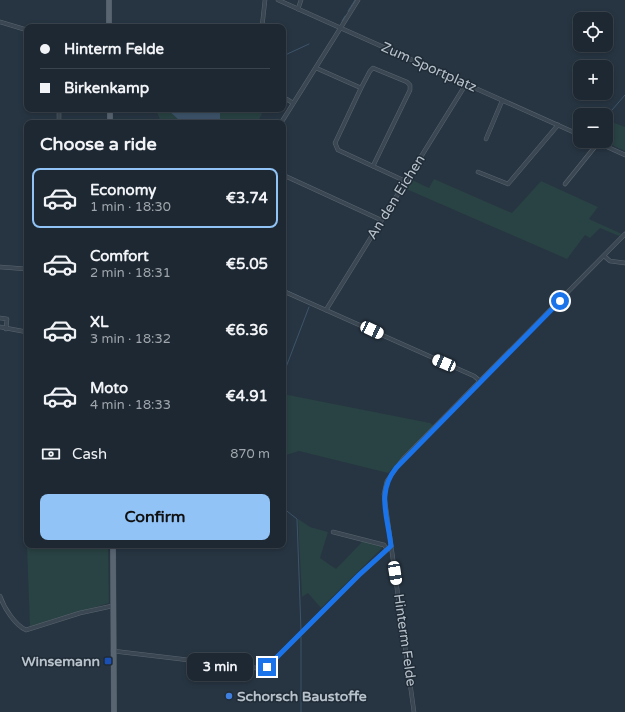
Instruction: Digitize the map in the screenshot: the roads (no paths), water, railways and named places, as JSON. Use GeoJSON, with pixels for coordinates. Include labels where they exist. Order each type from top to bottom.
{"type":"FeatureCollection","features":[{"type":"Feature","properties":{"kind":"main road"},"geometry":{"type":"LineString","coordinates":[[109,0],[109,24]]}},
{"type":"Feature","properties":{"kind":"main road"},"geometry":{"type":"LineString","coordinates":[[113,548],[112,606],[114,712]]}},
{"type":"Feature","properties":{"kind":"street"},"geometry":{"type":"LineString","coordinates":[[262,24],[265,0]]}},
{"type":"Feature","properties":{"kind":"street","name":"Zum Sportplatz"},"geometry":{"type":"LineString","coordinates":[[278,0],[573,132]]}},
{"type":"Feature","properties":{"kind":"street"},"geometry":{"type":"LineString","coordinates":[[298,9],[301,0]]}},
{"type":"Feature","properties":{"kind":"street"},"geometry":{"type":"LineString","coordinates":[[283,120],[358,0]]}},
{"type":"Feature","properties":{"kind":"street"},"geometry":{"type":"LineString","coordinates":[[0,22],[24,29]]}},
{"type":"Feature","properties":{"kind":"street"},"geometry":{"type":"LineString","coordinates":[[316,68],[361,88]]}},
{"type":"Feature","properties":{"kind":"street"},"geometry":{"type":"LineString","coordinates":[[373,166],[410,90],[410,85],[407,82],[373,68],[361,88],[335,143],[338,150],[405,181]]}},
{"type":"Feature","properties":{"kind":"street","name":"An den Eichen"},"geometry":{"type":"LineString","coordinates":[[326,310],[466,84]]}},
{"type":"Feature","properties":{"kind":"street"},"geometry":{"type":"LineString","coordinates":[[286,99],[293,104]]}},
{"type":"Feature","properties":{"kind":"street"},"geometry":{"type":"LineString","coordinates":[[486,139],[502,100]]}},
{"type":"Feature","properties":{"kind":"street"},"geometry":{"type":"LineString","coordinates":[[478,172],[508,184],[558,125]]}},
{"type":"Feature","properties":{"kind":"street"},"geometry":{"type":"LineString","coordinates":[[565,184],[594,148]]}},
{"type":"Feature","properties":{"kind":"street"},"geometry":{"type":"LineString","coordinates":[[609,148],[625,155]]}},
{"type":"Feature","properties":{"kind":"street"},"geometry":{"type":"LineString","coordinates":[[286,176],[381,220]]}},
{"type":"Feature","properties":{"kind":"street","name":"Hinterm Felde"},"geometry":{"type":"LineString","coordinates":[[414,712],[384,494],[387,482],[403,459],[625,234]]}},
{"type":"Feature","properties":{"kind":"street"},"geometry":{"type":"LineString","coordinates":[[604,256],[610,261],[625,263]]}},
{"type":"Feature","properties":{"kind":"street"},"geometry":{"type":"LineString","coordinates":[[0,267],[24,269]]}},
{"type":"Feature","properties":{"kind":"street"},"geometry":{"type":"LineString","coordinates":[[286,292],[463,371],[480,381]]}},
{"type":"Feature","properties":{"kind":"street"},"geometry":{"type":"LineString","coordinates":[[0,318],[7,319],[6,329]]}},
{"type":"Feature","properties":{"kind":"street"},"geometry":{"type":"LineString","coordinates":[[0,327],[24,332]]}},
{"type":"Feature","properties":{"kind":"street"},"geometry":{"type":"LineString","coordinates":[[333,532],[384,545],[387,549]]}},
{"type":"Feature","properties":{"kind":"street"},"geometry":{"type":"LineString","coordinates":[[113,651],[256,668],[267,667],[391,546]]}},
{"type":"Feature","properties":{"kind":"street"},"geometry":{"type":"LineString","coordinates":[[0,596],[3,605],[18,624],[22,628],[30,629],[80,613],[112,606]]}},
{"type":"Feature","properties":{"kind":"water"},"geometry":{"type":"Polygon","coordinates":[[[170,112],[220,112],[220,120],[179,120],[170,112]]]}},
{"type":"Feature","properties":{"kind":"waterway"},"geometry":{"type":"LineString","coordinates":[[348,11],[355,0]]}},
{"type":"Feature","properties":{"kind":"waterway"},"geometry":{"type":"LineString","coordinates":[[342,21],[345,16]]}},
{"type":"Feature","properties":{"kind":"waterway"},"geometry":{"type":"LineString","coordinates":[[286,55],[309,44]]}},
{"type":"Feature","properties":{"kind":"waterway"},"geometry":{"type":"LineString","coordinates":[[613,109],[625,95]]}},
{"type":"Feature","properties":{"kind":"waterway"},"geometry":{"type":"LineString","coordinates":[[286,290],[307,300]]}},
{"type":"Feature","properties":{"kind":"waterway"},"geometry":{"type":"LineString","coordinates":[[286,367],[309,307]]}},
{"type":"Feature","properties":{"kind":"waterway"},"geometry":{"type":"LineString","coordinates":[[286,510],[297,519],[301,630]]}},
{"type":"Feature","properties":{"kind":"waterway"},"geometry":{"type":"LineString","coordinates":[[301,637],[301,712]]}},
{"type":"Feature","properties":{"kind":"place","name":"Winsemann"},"geometry":{"type":"Point","coordinates":[108,661]}},
{"type":"Feature","properties":{"kind":"place","name":"Schorsch Baustoffe"},"geometry":{"type":"Point","coordinates":[229,696]}}]}
